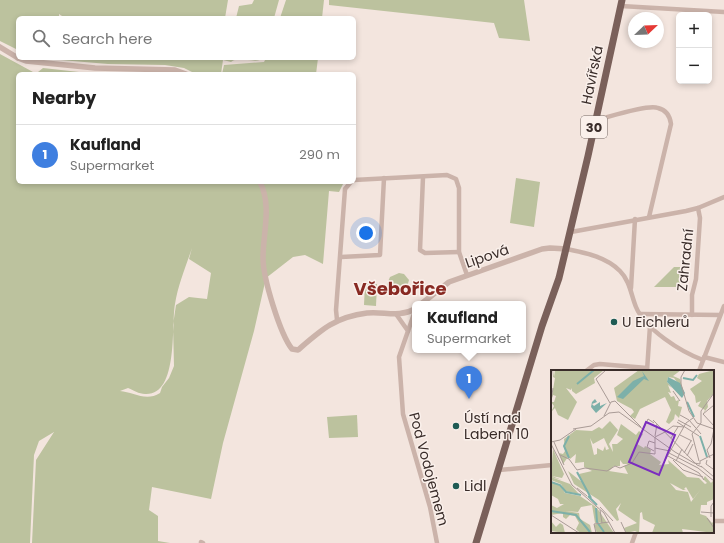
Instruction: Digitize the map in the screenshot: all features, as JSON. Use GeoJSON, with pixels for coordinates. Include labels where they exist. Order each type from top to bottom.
{"type":"FeatureCollection","features":[{"type":"Feature","properties":{"kind":"main road","name":"Havířská"},"geometry":{"type":"LineString","coordinates":[[567,249],[621,3]]}},
{"type":"Feature","properties":{"kind":"main road","name":"30"},"geometry":{"type":"LineString","coordinates":[[476,543],[567,249]]}},
{"type":"Feature","properties":{"kind":"street"},"geometry":{"type":"LineString","coordinates":[[621,3],[724,12]]}},
{"type":"Feature","properties":{"kind":"street"},"geometry":{"type":"LineString","coordinates":[[0,47],[16,57]]}},
{"type":"Feature","properties":{"kind":"street"},"geometry":{"type":"LineString","coordinates":[[23,60],[95,68],[175,70],[180,72]]}},
{"type":"Feature","properties":{"kind":"street"},"geometry":{"type":"LineString","coordinates":[[596,120],[651,107],[663,110],[670,116],[672,124],[649,217]]}},
{"type":"Feature","properties":{"kind":"street"},"geometry":{"type":"LineString","coordinates":[[356,180],[447,175],[456,179],[458,183],[459,252],[467,275]]}},
{"type":"Feature","properties":{"kind":"street"},"geometry":{"type":"LineString","coordinates":[[423,176],[420,250],[425,253],[459,252]]}},
{"type":"Feature","properties":{"kind":"street"},"geometry":{"type":"LineString","coordinates":[[341,257],[380,255],[384,178]]}},
{"type":"Feature","properties":{"kind":"street"},"geometry":{"type":"LineString","coordinates":[[261,184],[266,201],[263,261],[272,304],[290,348],[298,350],[321,330],[337,320],[368,313],[396,314],[412,311]]}},
{"type":"Feature","properties":{"kind":"street"},"geometry":{"type":"LineString","coordinates":[[337,320],[336,310],[345,189],[349,184]]}},
{"type":"Feature","properties":{"kind":"street"},"geometry":{"type":"LineString","coordinates":[[571,232],[698,208],[724,197]]}},
{"type":"Feature","properties":{"kind":"street","name":"Zahradní"},"geometry":{"type":"LineString","coordinates":[[692,315],[692,295],[696,279],[700,218],[698,208]]}},
{"type":"Feature","properties":{"kind":"street"},"geometry":{"type":"LineString","coordinates":[[631,290],[635,219]]}},
{"type":"Feature","properties":{"kind":"street","name":"Lipová"},"geometry":{"type":"LineString","coordinates":[[425,301],[449,282],[467,275],[542,250],[550,248],[567,249]]}},
{"type":"Feature","properties":{"kind":"street"},"geometry":{"type":"LineString","coordinates":[[567,249],[592,254],[611,264],[620,271],[631,290],[640,314],[650,326],[670,342],[704,358],[724,362]]}},
{"type":"Feature","properties":{"kind":"street"},"geometry":{"type":"LineString","coordinates":[[699,370],[724,306]]}},
{"type":"Feature","properties":{"kind":"street"},"geometry":{"type":"LineString","coordinates":[[396,314],[408,331]]}},
{"type":"Feature","properties":{"kind":"street"},"geometry":{"type":"LineString","coordinates":[[640,314],[720,315]]}},
{"type":"Feature","properties":{"kind":"street","name":"Pod Vodojemem"},"geometry":{"type":"LineString","coordinates":[[412,319],[399,357],[402,414],[429,503],[437,543]]}},
{"type":"Feature","properties":{"kind":"street"},"geometry":{"type":"LineString","coordinates":[[587,370],[594,365],[600,364],[647,369],[650,326]]}},
{"type":"Feature","properties":{"kind":"street"},"geometry":{"type":"LineString","coordinates":[[499,470],[551,465]]}},
{"type":"Feature","properties":{"kind":"street"},"geometry":{"type":"LineString","coordinates":[[632,543],[636,533]]}},
{"type":"Feature","properties":{"kind":"green space"},"geometry":{"type":"Polygon","coordinates":[[[0,0],[228,0],[225,16],[62,16],[59,14],[59,16],[16,16],[16,49],[0,41],[0,0]]]}},
{"type":"Feature","properties":{"kind":"green space"},"geometry":{"type":"Polygon","coordinates":[[[254,0],[279,0],[275,16],[236,16],[239,6],[252,4],[254,0]]]}},
{"type":"Feature","properties":{"kind":"green space"},"geometry":{"type":"Polygon","coordinates":[[[286,0],[324,0],[322,16],[281,16],[286,0]]]}},
{"type":"Feature","properties":{"kind":"green space"},"geometry":{"type":"Polygon","coordinates":[[[329,0],[524,0],[530,41],[499,38],[494,23],[329,5],[329,0]]]}},
{"type":"Feature","properties":{"kind":"green space"},"geometry":{"type":"Polygon","coordinates":[[[0,54],[33,72],[16,72],[16,184],[343,184],[339,192],[329,191],[323,264],[305,255],[293,257],[266,278],[254,331],[223,443],[211,499],[152,487],[149,510],[158,516],[158,541],[170,543],[32,543],[36,460],[54,432],[39,441],[34,455],[30,543],[0,543],[0,54]],[[192,248],[182,276],[175,304],[174,320],[176,305],[189,297],[207,299],[211,273],[189,259],[192,248]],[[173,332],[171,358],[168,372],[163,384],[156,392],[145,394],[138,393],[128,388],[120,391],[145,397],[155,396],[160,393],[162,387],[169,378],[174,366],[173,332]]]}},
{"type":"Feature","properties":{"kind":"green space"},"geometry":{"type":"Polygon","coordinates":[[[61,60],[223,60],[221,72],[192,72],[184,68],[165,65],[108,64],[61,60]]]}},
{"type":"Feature","properties":{"kind":"green space"},"geometry":{"type":"Polygon","coordinates":[[[223,60],[235,60],[231,62],[223,60]]]}},
{"type":"Feature","properties":{"kind":"green space"},"geometry":{"type":"Polygon","coordinates":[[[265,60],[318,60],[316,72],[222,72],[224,65],[264,62],[265,60]]]}},
{"type":"Feature","properties":{"kind":"green space"},"geometry":{"type":"Polygon","coordinates":[[[43,68],[79,72],[38,72],[43,68]]]}},
{"type":"Feature","properties":{"kind":"green space"},"geometry":{"type":"Polygon","coordinates":[[[516,178],[540,182],[534,227],[510,223],[516,178]]]}},
{"type":"Feature","properties":{"kind":"green space"},"geometry":{"type":"Polygon","coordinates":[[[674,267],[680,267],[680,287],[654,287],[674,267]]]}},
{"type":"Feature","properties":{"kind":"green space"},"geometry":{"type":"Polygon","coordinates":[[[399,273],[404,274],[409,280],[407,287],[389,294],[387,284],[390,277],[399,273]]]}},
{"type":"Feature","properties":{"kind":"green space"},"geometry":{"type":"Polygon","coordinates":[[[365,283],[377,284],[376,306],[364,305],[365,283]]]}},
{"type":"Feature","properties":{"kind":"green space"},"geometry":{"type":"Polygon","coordinates":[[[357,415],[358,437],[329,438],[327,417],[357,415]]]}},
{"type":"Feature","properties":{"kind":"place","name":"U Eichlerů"},"geometry":{"type":"Point","coordinates":[614,322]}},
{"type":"Feature","properties":{"kind":"place","name":"Kaufland"},"geometry":{"type":"Point","coordinates":[469,399]}},
{"type":"Feature","properties":{"kind":"place","name":"Ústí nad Labem 10"},"geometry":{"type":"Point","coordinates":[456,426]}},
{"type":"Feature","properties":{"kind":"place","name":"Lidl"},"geometry":{"type":"Point","coordinates":[456,486]}},
{"type":"Feature","properties":{"kind":"district","name":"Všebořice"},"geometry":{"type":"Point","coordinates":[400,289]}}]}
